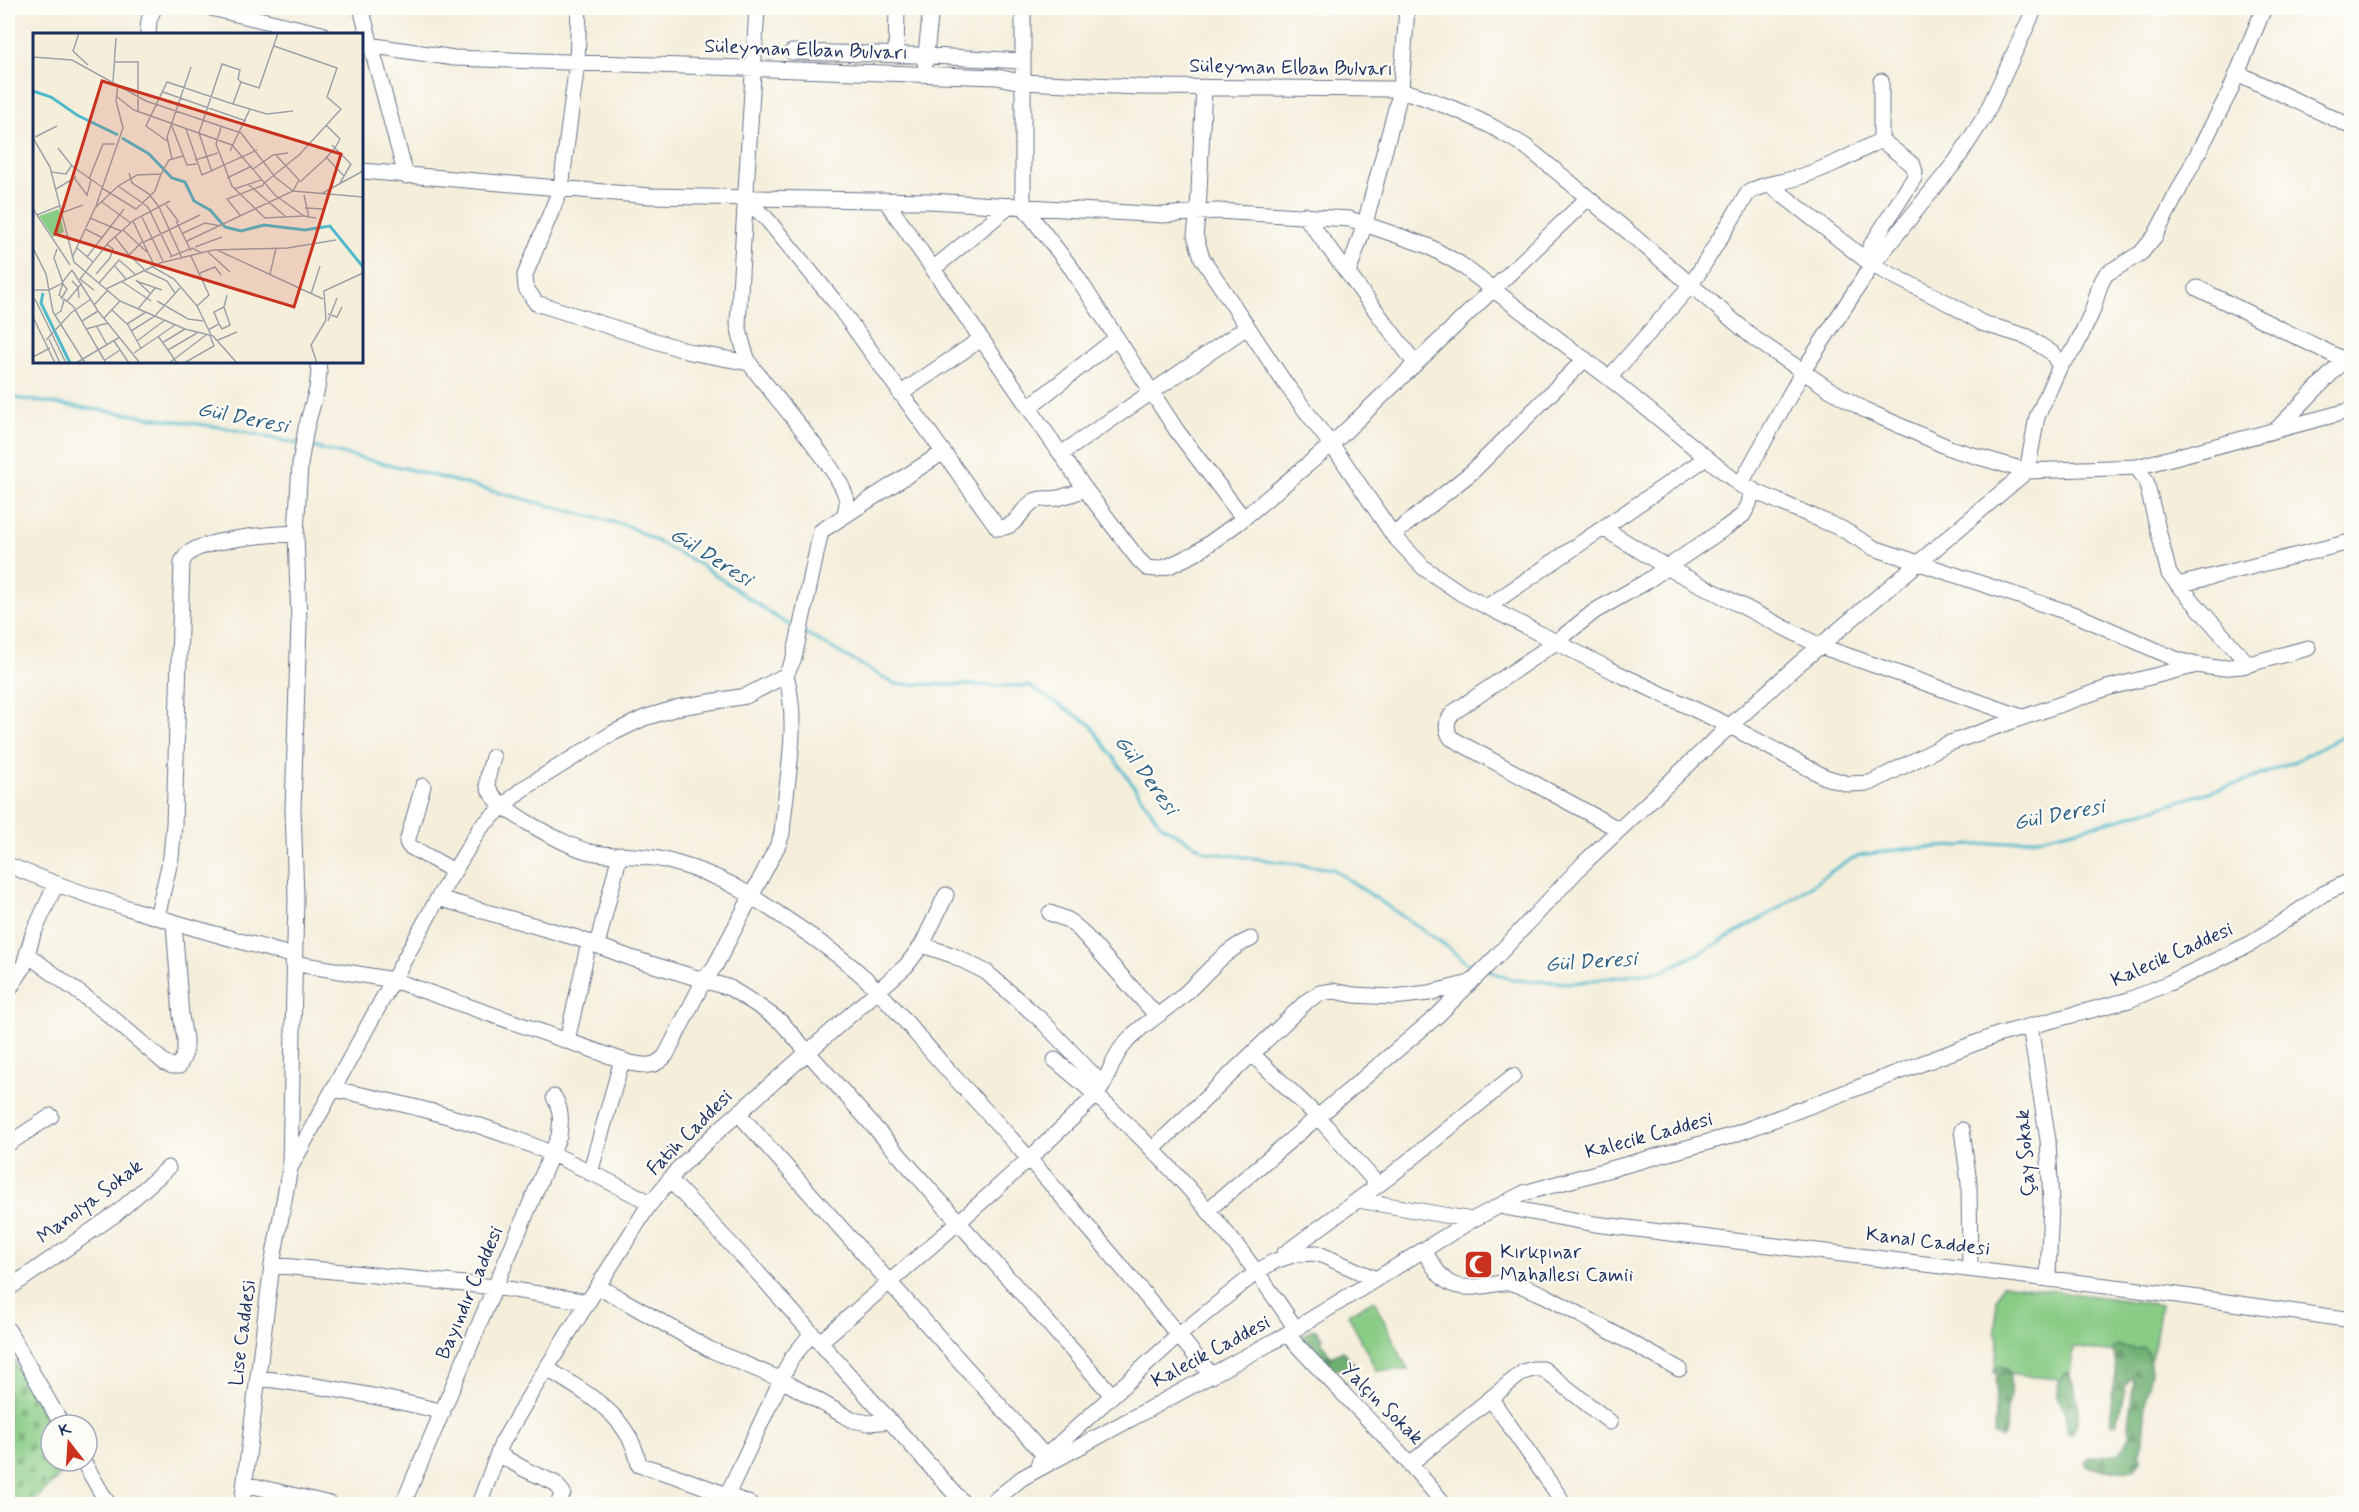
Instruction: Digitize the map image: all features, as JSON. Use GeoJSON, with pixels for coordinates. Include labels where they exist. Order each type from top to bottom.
{"type":"FeatureCollection","features":[{"type":"Feature","properties":{"kind":"street"},"geometry":{"type":"LineString","coordinates":[[148,33],[149,20],[154,8]]}},
{"type":"Feature","properties":{"kind":"street"},"geometry":{"type":"LineString","coordinates":[[211,8],[318,33]]}},
{"type":"Feature","properties":{"kind":"street"},"geometry":{"type":"LineString","coordinates":[[361,8],[367,46],[406,176]]}},
{"type":"Feature","properties":{"kind":"street"},"geometry":{"type":"LineString","coordinates":[[579,8],[577,63],[561,188],[525,275],[526,288],[536,303],[690,352],[749,363]]}},
{"type":"Feature","properties":{"kind":"street"},"geometry":{"type":"LineString","coordinates":[[757,8],[738,324],[749,363],[819,452],[838,482],[847,503],[844,516]]}},
{"type":"Feature","properties":{"kind":"street"},"geometry":{"type":"LineString","coordinates":[[896,55],[897,8]]}},
{"type":"Feature","properties":{"kind":"street"},"geometry":{"type":"LineString","coordinates":[[924,75],[931,8]]}},
{"type":"Feature","properties":{"kind":"street"},"geometry":{"type":"LineString","coordinates":[[1023,8],[1017,205],[1072,269],[1177,431],[1244,518]]}},
{"type":"Feature","properties":{"kind":"street"},"geometry":{"type":"LineString","coordinates":[[1348,274],[1365,223],[1401,90],[1407,8]]}},
{"type":"Feature","properties":{"kind":"street"},"geometry":{"type":"LineString","coordinates":[[1618,829],[1451,738],[1448,733],[1448,719],[1454,712],[1556,642],[1595,611],[1668,568],[1743,515],[1749,504],[1746,487],[1803,371],[1870,263],[1956,161],[1985,117],[2035,8]]}},
{"type":"Feature","properties":{"kind":"street"},"geometry":{"type":"LineString","coordinates":[[1209,1209],[1437,1016],[1618,829],[1730,726],[1820,646],[2027,471],[2037,417],[2060,366],[2075,348],[2092,312],[2100,285],[2106,274],[2135,258],[2151,242],[2230,91],[2264,8]]}},
{"type":"Feature","properties":{"kind":"street","name":"Süleyman Elban Bulvarı"},"geometry":{"type":"LineString","coordinates":[[367,46],[454,58],[997,77],[1021,82],[1139,87],[1367,87],[1401,90],[1462,112],[1525,146],[1755,339],[1829,389],[1875,414],[1952,449],[2027,471],[2137,467],[2352,410]]}},
{"type":"Feature","properties":{"kind":"street"},"geometry":{"type":"LineString","coordinates":[[792,52],[1022,61]]}},
{"type":"Feature","properties":{"kind":"street"},"geometry":{"type":"LineString","coordinates":[[2237,74],[2352,127]]}},
{"type":"Feature","properties":{"kind":"street"},"geometry":{"type":"LineString","coordinates":[[1881,81],[1881,140]]}},
{"type":"Feature","properties":{"kind":"street"},"geometry":{"type":"LineString","coordinates":[[1204,87],[1195,235],[1202,258],[1247,327],[1393,535],[1437,579],[1615,672],[1730,726],[1825,777],[1848,784],[1870,783],[1947,744],[2022,717],[2107,688],[2196,665]]}},
{"type":"Feature","properties":{"kind":"street"},"geometry":{"type":"LineString","coordinates":[[1870,263],[1870,247],[1914,178],[1915,172],[1913,165],[1881,140]]}},
{"type":"Feature","properties":{"kind":"street"},"geometry":{"type":"LineString","coordinates":[[1609,378],[1691,285],[1744,196],[1753,190],[1819,170],[1881,140]]}},
{"type":"Feature","properties":{"kind":"street"},"geometry":{"type":"LineString","coordinates":[[363,171],[650,196],[1017,205],[1162,215],[1217,211],[1350,219],[1428,246],[1460,264],[1585,359],[1706,458],[1746,487],[1842,529],[1874,548],[2079,616],[2178,660],[2196,665],[2217,668],[2248,664],[2308,648]]}},
{"type":"Feature","properties":{"kind":"street"},"geometry":{"type":"LineString","coordinates":[[1770,185],[1870,263],[1982,323],[2028,337],[2052,353],[2060,366]]}},
{"type":"Feature","properties":{"kind":"street"},"geometry":{"type":"LineString","coordinates":[[886,201],[1085,489],[1138,559],[1147,568],[1157,569],[1196,553],[1244,518],[1330,445],[1588,198]]}},
{"type":"Feature","properties":{"kind":"street"},"geometry":{"type":"LineString","coordinates":[[745,199],[766,218],[823,286],[998,528],[1006,528],[1015,523],[1024,509],[1037,500],[1056,499],[1085,489]]}},
{"type":"Feature","properties":{"kind":"street"},"geometry":{"type":"LineString","coordinates":[[933,269],[1017,205]]}},
{"type":"Feature","properties":{"kind":"street"},"geometry":{"type":"LineString","coordinates":[[1304,215],[1415,363]]}},
{"type":"Feature","properties":{"kind":"street"},"geometry":{"type":"LineString","coordinates":[[2197,288],[2348,356],[2275,431]]}},
{"type":"Feature","properties":{"kind":"street"},"geometry":{"type":"LineString","coordinates":[[1061,454],[1247,327]]}},
{"type":"Feature","properties":{"kind":"street"},"geometry":{"type":"LineString","coordinates":[[1029,407],[1117,338]]}},
{"type":"Feature","properties":{"kind":"street"},"geometry":{"type":"LineString","coordinates":[[900,394],[981,339]]}},
{"type":"Feature","properties":{"kind":"street"},"geometry":{"type":"LineString","coordinates":[[1393,535],[1472,472],[1585,359]]}},
{"type":"Feature","properties":{"kind":"street"},"geometry":{"type":"LineString","coordinates":[[290,1171],[296,898],[293,809],[299,623],[296,532],[300,464],[306,428],[317,390],[318,363]]}},
{"type":"Feature","properties":{"kind":"street"},"geometry":{"type":"LineString","coordinates":[[8,865],[56,884],[293,960],[393,980],[622,1060],[647,1066],[659,1064],[715,966],[773,855],[782,833],[792,728],[792,705],[786,675],[794,658],[821,531],[942,453]]}},
{"type":"Feature","properties":{"kind":"street"},"geometry":{"type":"LineString","coordinates":[[1487,607],[1706,458]]}},
{"type":"Feature","properties":{"kind":"street"},"geometry":{"type":"LineString","coordinates":[[2137,467],[2145,481],[2167,569],[2178,585],[2248,664]]}},
{"type":"Feature","properties":{"kind":"street"},"geometry":{"type":"LineString","coordinates":[[1603,528],[1668,568],[1820,646],[2022,717]]}},
{"type":"Feature","properties":{"kind":"street"},"geometry":{"type":"LineString","coordinates":[[157,917],[171,857],[174,824],[182,562],[188,554],[213,543],[296,532]]}},
{"type":"Feature","properties":{"kind":"street"},"geometry":{"type":"LineString","coordinates":[[2178,585],[2350,542]]}},
{"type":"Feature","properties":{"kind":"street"},"geometry":{"type":"LineString","coordinates":[[290,1171],[438,898],[480,828],[503,805],[521,790],[574,756],[644,718],[680,706],[746,696],[786,675]]}},
{"type":"Feature","properties":{"kind":"street"},"geometry":{"type":"LineString","coordinates":[[494,757],[488,775],[488,786],[492,795],[503,805],[562,843],[591,852],[663,860],[738,888],[821,944],[862,976],[878,990],[926,1048],[1028,1158],[1212,1376]]}},
{"type":"Feature","properties":{"kind":"street"},"geometry":{"type":"LineString","coordinates":[[423,786],[407,842],[409,846],[454,871]]}},
{"type":"Feature","properties":{"kind":"street"},"geometry":{"type":"LineString","coordinates":[[567,1041],[620,854]]}},
{"type":"Feature","properties":{"kind":"street","name":"Kalecik Caddesi"},"geometry":{"type":"LineString","coordinates":[[990,1504],[1022,1478],[1292,1332],[1472,1220],[1524,1193],[1730,1136],[1997,1035],[2129,1000],[2252,943],[2323,894],[2352,880]]}},
{"type":"Feature","properties":{"kind":"street"},"geometry":{"type":"LineString","coordinates":[[8,991],[23,968],[33,934],[56,884]]}},
{"type":"Feature","properties":{"kind":"street","name":"Fatih Caddesi"},"geometry":{"type":"LineString","coordinates":[[478,1504],[502,1443],[546,1368],[651,1203],[678,1169],[738,1113],[906,966],[922,945],[946,895]]}},
{"type":"Feature","properties":{"kind":"street"},"geometry":{"type":"LineString","coordinates":[[438,898],[593,944],[729,988],[760,1006],[781,1022],[1112,1395]]}},
{"type":"Feature","properties":{"kind":"street"},"geometry":{"type":"LineString","coordinates":[[1050,914],[1068,920],[1080,930],[1157,1016]]}},
{"type":"Feature","properties":{"kind":"street"},"geometry":{"type":"LineString","coordinates":[[28,955],[108,1014],[165,1063],[179,1066],[185,1053],[185,1039],[180,1008],[174,923]]}},
{"type":"Feature","properties":{"kind":"street"},"geometry":{"type":"LineString","coordinates":[[727,1494],[791,1359],[889,1282],[1028,1158],[1100,1090],[1123,1045],[1195,986],[1236,945],[1251,939]]}},
{"type":"Feature","properties":{"kind":"street"},"geometry":{"type":"LineString","coordinates":[[922,945],[952,955],[986,972],[1042,1021],[1100,1090]]}},
{"type":"Feature","properties":{"kind":"street"},"geometry":{"type":"LineString","coordinates":[[1153,1149],[1307,1001],[1320,993],[1333,991],[1354,995],[1393,997],[1429,993],[1470,983]]}},
{"type":"Feature","properties":{"kind":"street","name":"Çay Sokak"},"geometry":{"type":"LineString","coordinates":[[2030,1026],[2048,1140],[2051,1204],[2048,1278]]}},
{"type":"Feature","properties":{"kind":"street"},"geometry":{"type":"LineString","coordinates":[[1252,1054],[1318,1117],[1378,1185]]}},
{"type":"Feature","properties":{"kind":"street"},"geometry":{"type":"LineString","coordinates":[[590,1173],[622,1060]]}},
{"type":"Feature","properties":{"kind":"street"},"geometry":{"type":"LineString","coordinates":[[1054,1060],[1100,1090]]}},
{"type":"Feature","properties":{"kind":"street"},"geometry":{"type":"LineString","coordinates":[[1022,1478],[1179,1335],[1258,1271],[1378,1185],[1513,1076]]}},
{"type":"Feature","properties":{"kind":"street"},"geometry":{"type":"LineString","coordinates":[[333,1089],[418,1107],[480,1126],[552,1154],[651,1203]]}},
{"type":"Feature","properties":{"kind":"street","name":"Yalçın Sokak"},"geometry":{"type":"LineString","coordinates":[[1100,1090],[1209,1209],[1258,1271],[1292,1332],[1330,1382],[1411,1463],[1444,1504]]}},
{"type":"Feature","properties":{"kind":"street","name":"Bayındır Caddesi"},"geometry":{"type":"LineString","coordinates":[[403,1504],[560,1136],[559,1104],[554,1097]]}},
{"type":"Feature","properties":{"kind":"street"},"geometry":{"type":"LineString","coordinates":[[738,1113],[1045,1456]]}},
{"type":"Feature","properties":{"kind":"street"},"geometry":{"type":"LineString","coordinates":[[8,1144],[51,1116]]}},
{"type":"Feature","properties":{"kind":"street"},"geometry":{"type":"LineString","coordinates":[[1962,1130],[1969,1183],[1970,1269]]}},
{"type":"Feature","properties":{"kind":"street","name":"Manolya Sokak"},"geometry":{"type":"LineString","coordinates":[[8,1289],[117,1213],[146,1190],[168,1168]]}},
{"type":"Feature","properties":{"kind":"street","name":"Lise Caddesi"},"geometry":{"type":"LineString","coordinates":[[243,1504],[272,1265],[290,1171]]}},
{"type":"Feature","properties":{"kind":"street"},"geometry":{"type":"LineString","coordinates":[[669,1180],[816,1338],[964,1504]]}},
{"type":"Feature","properties":{"kind":"street"},"geometry":{"type":"LineString","coordinates":[[1358,1200],[1472,1220]]}},
{"type":"Feature","properties":{"kind":"street","name":"Kanal Caddesi"},"geometry":{"type":"LineString","coordinates":[[1499,1206],[1595,1224],[2048,1278],[2352,1320]]}},
{"type":"Feature","properties":{"kind":"street"},"geometry":{"type":"LineString","coordinates":[[1425,1251],[1441,1278],[1450,1284],[1466,1288],[1511,1283],[1526,1287],[1679,1369]]}},
{"type":"Feature","properties":{"kind":"street"},"geometry":{"type":"LineString","coordinates":[[1275,1261],[1296,1254],[1317,1253],[1376,1279]]}},
{"type":"Feature","properties":{"kind":"street"},"geometry":{"type":"LineString","coordinates":[[272,1265],[495,1287],[588,1302]]}},
{"type":"Feature","properties":{"kind":"street"},"geometry":{"type":"LineString","coordinates":[[598,1286],[709,1349],[782,1380],[852,1420],[869,1424],[891,1421]]}},
{"type":"Feature","properties":{"kind":"street"},"geometry":{"type":"LineString","coordinates":[[8,1330],[55,1413]]}},
{"type":"Feature","properties":{"kind":"street"},"geometry":{"type":"LineString","coordinates":[[546,1368],[598,1401],[616,1417],[629,1435],[639,1465],[674,1474],[750,1504]]}},
{"type":"Feature","properties":{"kind":"street"},"geometry":{"type":"LineString","coordinates":[[1411,1463],[1523,1372],[1533,1369],[1543,1369],[1610,1422]]}},
{"type":"Feature","properties":{"kind":"street"},"geometry":{"type":"LineString","coordinates":[[259,1378],[331,1387],[443,1412]]}},
{"type":"Feature","properties":{"kind":"street"},"geometry":{"type":"LineString","coordinates":[[1491,1399],[1561,1499]]}},
{"type":"Feature","properties":{"kind":"street"},"geometry":{"type":"LineString","coordinates":[[498,1454],[555,1483],[562,1493],[558,1504]]}},
{"type":"Feature","properties":{"kind":"street"},"geometry":{"type":"LineString","coordinates":[[90,1473],[108,1504]]}},
{"type":"Feature","properties":{"kind":"street"},"geometry":{"type":"LineString","coordinates":[[245,1484],[330,1504]]}},
{"type":"Feature","properties":{"kind":"green space"},"geometry":{"type":"Polygon","coordinates":[[[2003,1284],[2161,1305],[2152,1359],[2074,1347],[2069,1380],[1994,1373],[1998,1339],[1995,1331],[1997,1299],[2003,1284]]]}},
{"type":"Feature","properties":{"kind":"green space"},"geometry":{"type":"Polygon","coordinates":[[[1374,1300],[1408,1370],[1376,1370],[1348,1314],[1374,1300]]]}},
{"type":"Feature","properties":{"kind":"green space"},"geometry":{"type":"Polygon","coordinates":[[[1312,1329],[1323,1338],[1321,1341],[1331,1357],[1343,1351],[1355,1365],[1344,1371],[1338,1368],[1332,1374],[1299,1339],[1312,1329]]]}},
{"type":"Feature","properties":{"kind":"green space"},"geometry":{"type":"Polygon","coordinates":[[[2118,1346],[2137,1349],[2144,1347],[2148,1352],[2151,1371],[2141,1460],[2134,1470],[2098,1469],[2086,1465],[2085,1462],[2088,1458],[2120,1453],[2131,1434],[2128,1425],[2134,1380],[2131,1378],[2126,1385],[2117,1423],[2113,1425],[2110,1414],[2116,1370],[2113,1348],[2118,1346]]]}},
{"type":"Feature","properties":{"kind":"green space"},"geometry":{"type":"Polygon","coordinates":[[[8,1351],[43,1413],[39,1413],[39,1473],[62,1473],[31,1504],[8,1504],[8,1351]]]}},
{"type":"Feature","properties":{"kind":"green space"},"geometry":{"type":"Polygon","coordinates":[[[1999,1365],[2007,1368],[2010,1384],[2006,1429],[2002,1439],[1994,1434],[1997,1367],[1999,1365]]]}},
{"type":"Feature","properties":{"kind":"green space"},"geometry":{"type":"Polygon","coordinates":[[[2065,1373],[2068,1373],[2072,1382],[2078,1410],[2077,1425],[2071,1434],[2067,1433],[2065,1412],[2056,1398],[2059,1382],[2065,1373]]]}},
{"type":"Feature","properties":{"kind":"waterway","name":"Gül Deresi"},"geometry":{"type":"LineString","coordinates":[[8,397],[226,428],[299,444]]}},
{"type":"Feature","properties":{"kind":"waterway","name":"Gül Deresi"},"geometry":{"type":"LineString","coordinates":[[308,446],[404,468],[628,526],[701,565],[797,629]]}},
{"type":"Feature","properties":{"kind":"waterway","name":"Gül Deresi"},"geometry":{"type":"LineString","coordinates":[[805,633],[895,684],[1029,686],[1090,724],[1161,825],[1207,852],[1333,869],[1448,947],[1466,963],[1477,967]]}},
{"type":"Feature","properties":{"kind":"waterway","name":"Gül Deresi"},"geometry":{"type":"LineString","coordinates":[[1489,971],[1513,980],[1573,983],[1663,971],[1776,910],[1842,864],[1860,855],[1904,849],[1991,844],[2044,837],[2116,820],[2243,782],[2295,761],[2352,732]]}},
{"type":"Feature","properties":{"kind":"place","name":"Kırkpınar Mahallesi Camii"},"geometry":{"type":"Point","coordinates":[1479,1264]}}]}
